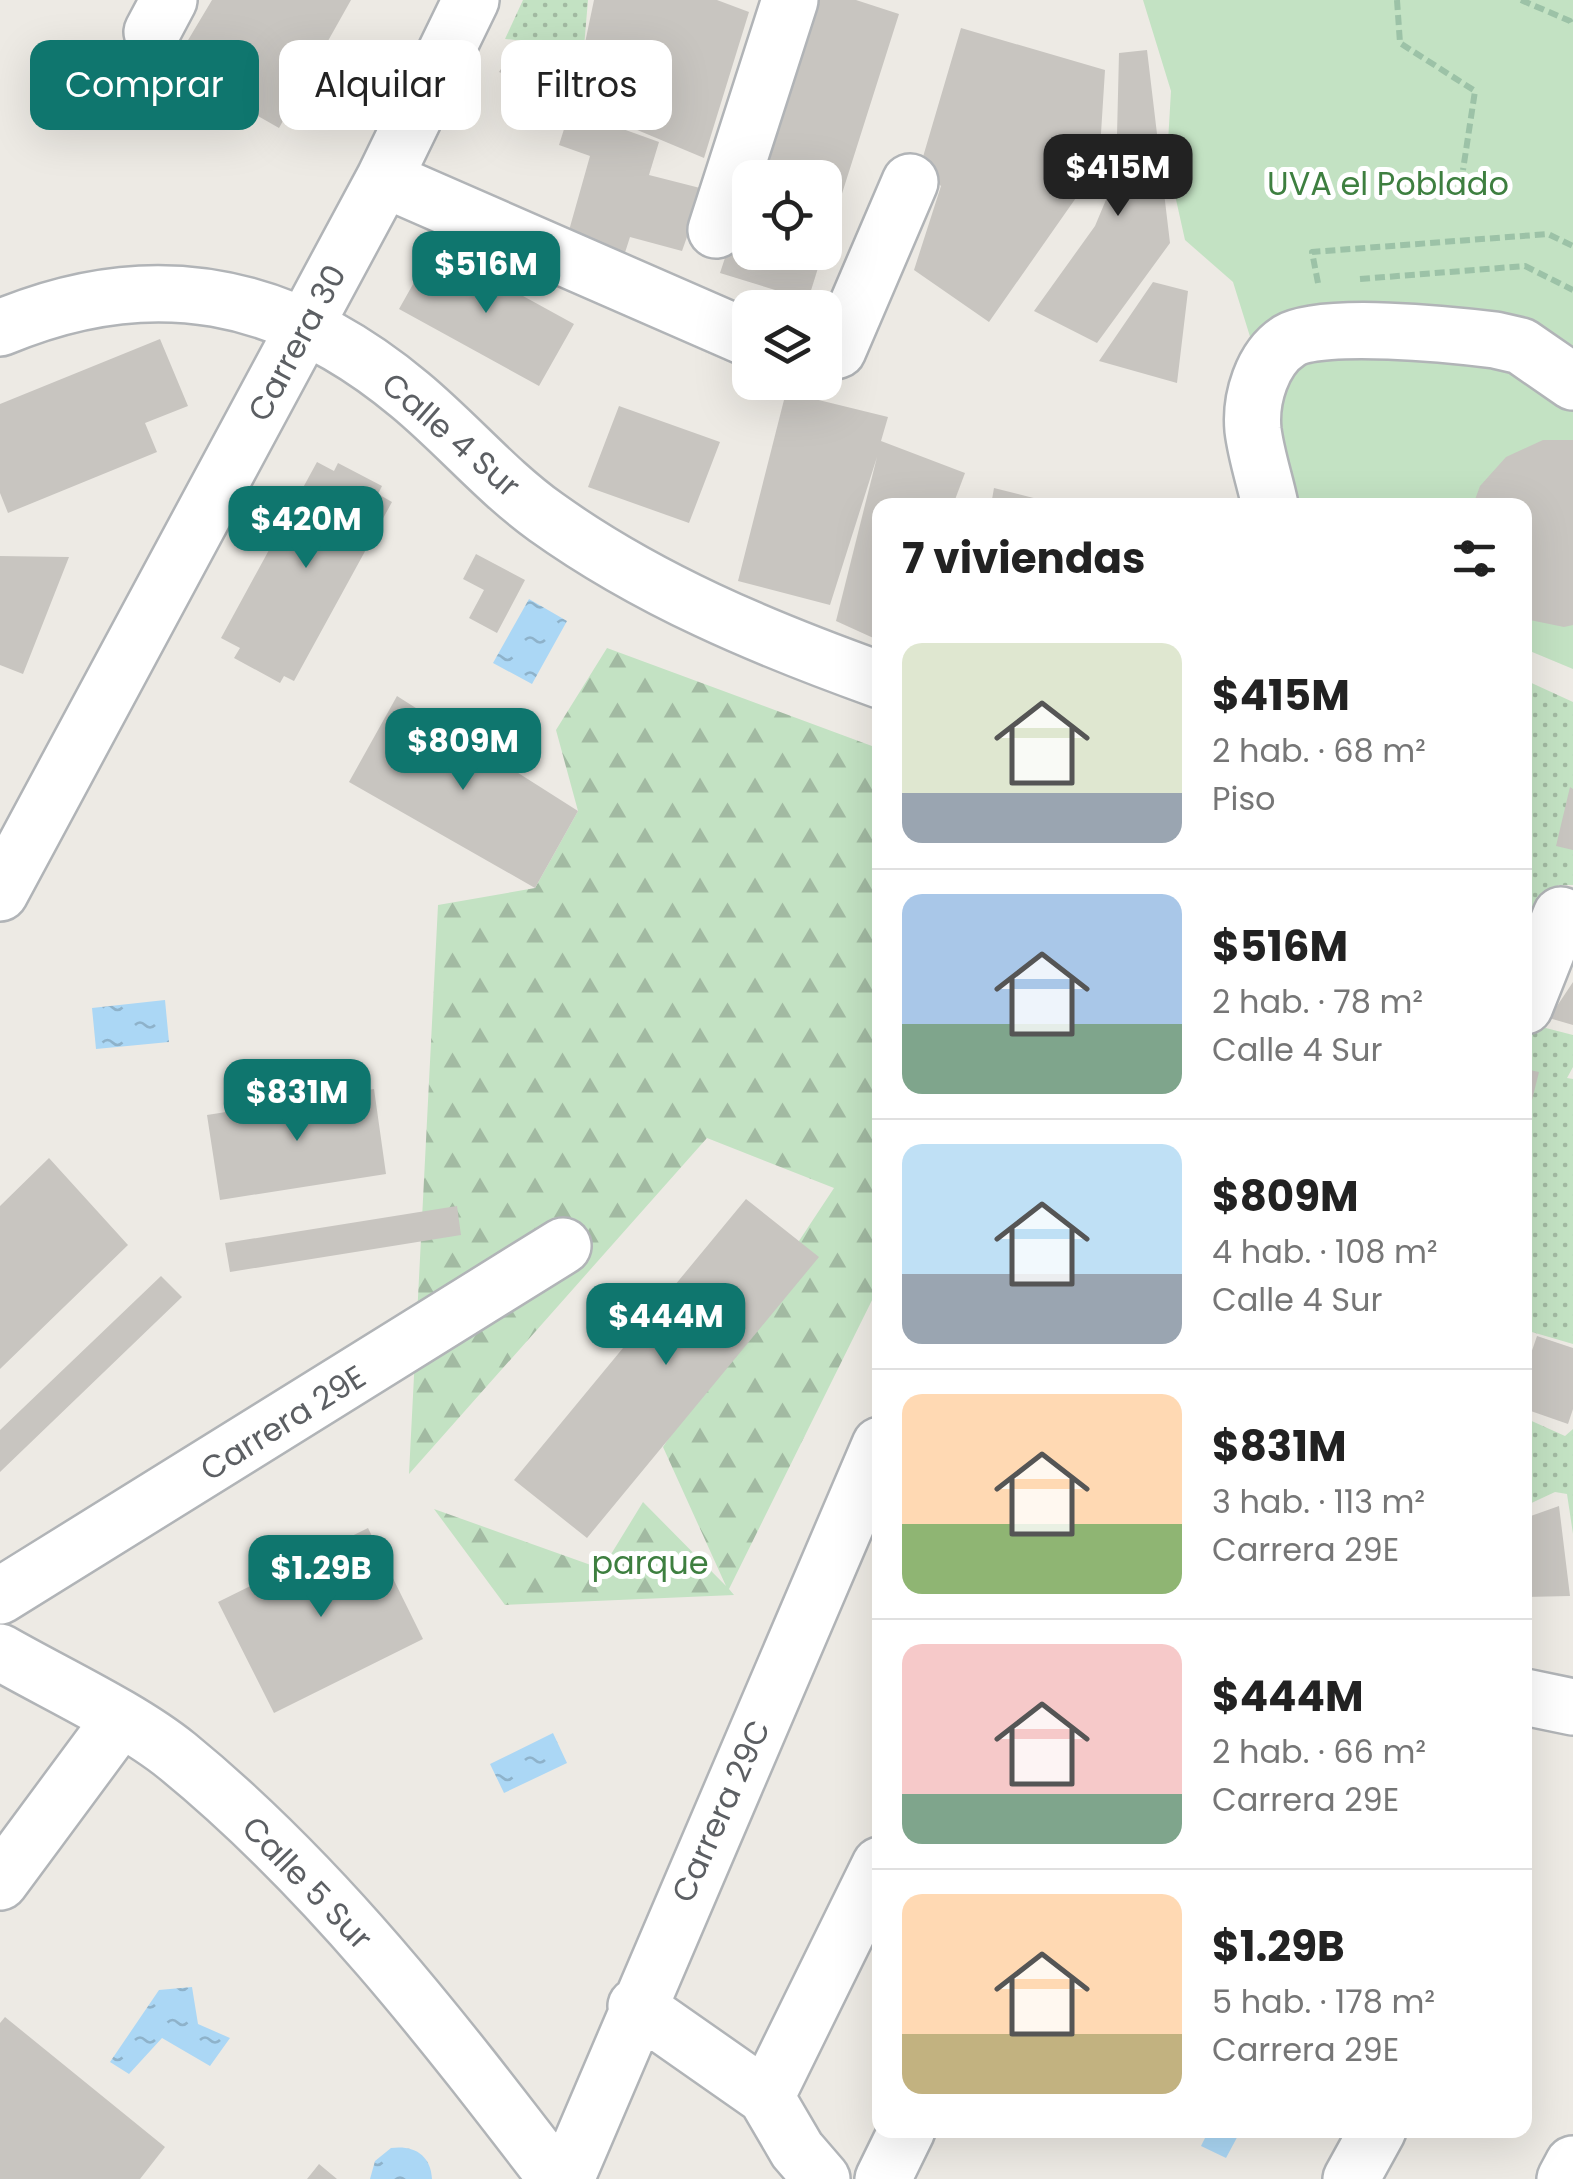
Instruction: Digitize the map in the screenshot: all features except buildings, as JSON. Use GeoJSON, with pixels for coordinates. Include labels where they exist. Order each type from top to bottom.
{"type":"FeatureCollection","features":[{"type":"Feature","properties":{"kind":"street","name":"Carrera 30"},"geometry":{"type":"LineString","coordinates":[[0,892],[384,179],[471,0]]}},
{"type":"Feature","properties":{"kind":"street"},"geometry":{"type":"LineString","coordinates":[[716,230],[790,0]]}},
{"type":"Feature","properties":{"kind":"street"},"geometry":{"type":"LineString","coordinates":[[384,179],[732,331]]}},
{"type":"Feature","properties":{"kind":"street"},"geometry":{"type":"LineString","coordinates":[[842,341],[910,182]]}},
{"type":"Feature","properties":{"kind":"street","name":"Calle 4 Sur"},"geometry":{"type":"LineString","coordinates":[[0,328],[83,300],[140,294],[198,296],[254,305],[307,324],[350,349],[411,395],[463,472],[543,515],[622,567],[735,625],[872,677]]}},
{"type":"Feature","properties":{"kind":"street"},"geometry":{"type":"LineString","coordinates":[[1268,498],[1253,428],[1257,390],[1268,361],[1290,340],[1320,332],[1495,340],[1521,346],[1573,382]]}},
{"type":"Feature","properties":{"kind":"street"},"geometry":{"type":"LineString","coordinates":[[1532,988],[1561,915]]}},
{"type":"Feature","properties":{"kind":"street","name":"Carrera 29E"},"geometry":{"type":"LineString","coordinates":[[0,1596],[564,1246]]}},
{"type":"Feature","properties":{"kind":"street","name":"Carrera 29C"},"geometry":{"type":"LineString","coordinates":[[566,2179],[636,2006],[872,1463]]}},
{"type":"Feature","properties":{"kind":"street","name":"Calle 5 Sur"},"geometry":{"type":"LineString","coordinates":[[0,1652],[174,1754],[320,1887],[449,2040],[557,2179]]}},
{"type":"Feature","properties":{"kind":"street"},"geometry":{"type":"LineString","coordinates":[[1532,1698],[1573,1707]]}},
{"type":"Feature","properties":{"kind":"street"},"geometry":{"type":"LineString","coordinates":[[0,1882],[120,1721]]}},
{"type":"Feature","properties":{"kind":"street"},"geometry":{"type":"LineString","coordinates":[[766,2098],[872,1880]]}},
{"type":"Feature","properties":{"kind":"street"},"geometry":{"type":"LineString","coordinates":[[636,2006],[766,2098],[796,2150],[822,2179]]}},
{"type":"Feature","properties":{"kind":"street"},"geometry":{"type":"LineString","coordinates":[[884,2179],[903,2138]]}},
{"type":"Feature","properties":{"kind":"street"},"geometry":{"type":"LineString","coordinates":[[1565,2179],[1573,2164]]}},
{"type":"Feature","properties":{"kind":"path"},"geometry":{"type":"LineString","coordinates":[[1398,0],[1400,43],[1475,90],[1463,170]]}},
{"type":"Feature","properties":{"kind":"path"},"geometry":{"type":"LineString","coordinates":[[1521,0],[1570,21],[1573,27]]}},
{"type":"Feature","properties":{"kind":"path"},"geometry":{"type":"LineString","coordinates":[[1335,282],[1316,283],[1312,252],[1548,234],[1573,246]]}},
{"type":"Feature","properties":{"kind":"path"},"geometry":{"type":"LineString","coordinates":[[1354,280],[1525,266],[1573,290]]}},
{"type":"Feature","properties":{"kind":"green space"},"geometry":{"type":"Polygon","coordinates":[[[523,0],[588,0],[585,40],[505,39],[523,0]]]}},
{"type":"Feature","properties":{"kind":"green space","name":"UVA el Poblado"},"geometry":{"type":"Polygon","coordinates":[[[1143,0],[1573,0],[1573,669],[1532,652],[1532,498],[1289,498],[1262,375],[1233,282],[1185,240],[1167,159],[1171,91],[1143,0]]]}},
{"type":"Feature","properties":{"kind":"green space","name":"parque"},"geometry":{"type":"Polygon","coordinates":[[[607,648],[872,746],[872,1300],[729,1589],[734,1595],[505,1605],[434,1509],[602,1569],[643,1502],[726,1586],[663,1447],[834,1188],[707,1138],[409,1474],[438,905],[535,888],[578,811],[556,730],[607,648]]]}},
{"type":"Feature","properties":{"kind":"green space"},"geometry":{"type":"Polygon","coordinates":[[[1532,683],[1573,702],[1573,885],[1558,885],[1532,955],[1532,683]]]}},
{"type":"Feature","properties":{"kind":"green space"},"geometry":{"type":"Polygon","coordinates":[[[1573,935],[1572,964],[1538,1026],[1573,1035],[1573,1067],[1567,1078],[1573,1079],[1573,1344],[1532,1332],[1532,1023],[1564,937],[1573,935]]]}},
{"type":"Feature","properties":{"kind":"green space"},"geometry":{"type":"Polygon","coordinates":[[[1532,1421],[1565,1436],[1573,1429],[1573,1534],[1567,1494],[1555,1492],[1532,1503],[1532,1421]]]}},
{"type":"Feature","properties":{"kind":"water"},"geometry":{"type":"Polygon","coordinates":[[[529,599],[567,621],[532,684],[493,663],[529,599]]]}},
{"type":"Feature","properties":{"kind":"water"},"geometry":{"type":"Polygon","coordinates":[[[165,1000],[169,1042],[96,1049],[92,1008],[165,1000]]]}},
{"type":"Feature","properties":{"kind":"water"},"geometry":{"type":"Polygon","coordinates":[[[553,1733],[567,1763],[504,1793],[490,1764],[553,1733]]]}},
{"type":"Feature","properties":{"kind":"water"},"geometry":{"type":"Polygon","coordinates":[[[192,1987],[198,2024],[230,2038],[210,2066],[162,2038],[129,2074],[110,2062],[159,1990],[192,1987]]]}},
{"type":"Feature","properties":{"kind":"water"},"geometry":{"type":"Polygon","coordinates":[[[1205,2138],[1237,2138],[1226,2158],[1201,2146],[1205,2138]]]}},
{"type":"Feature","properties":{"kind":"water"},"geometry":{"type":"Polygon","coordinates":[[[391,2148],[420,2153],[432,2179],[370,2179],[375,2161],[391,2148]]]}}]}
